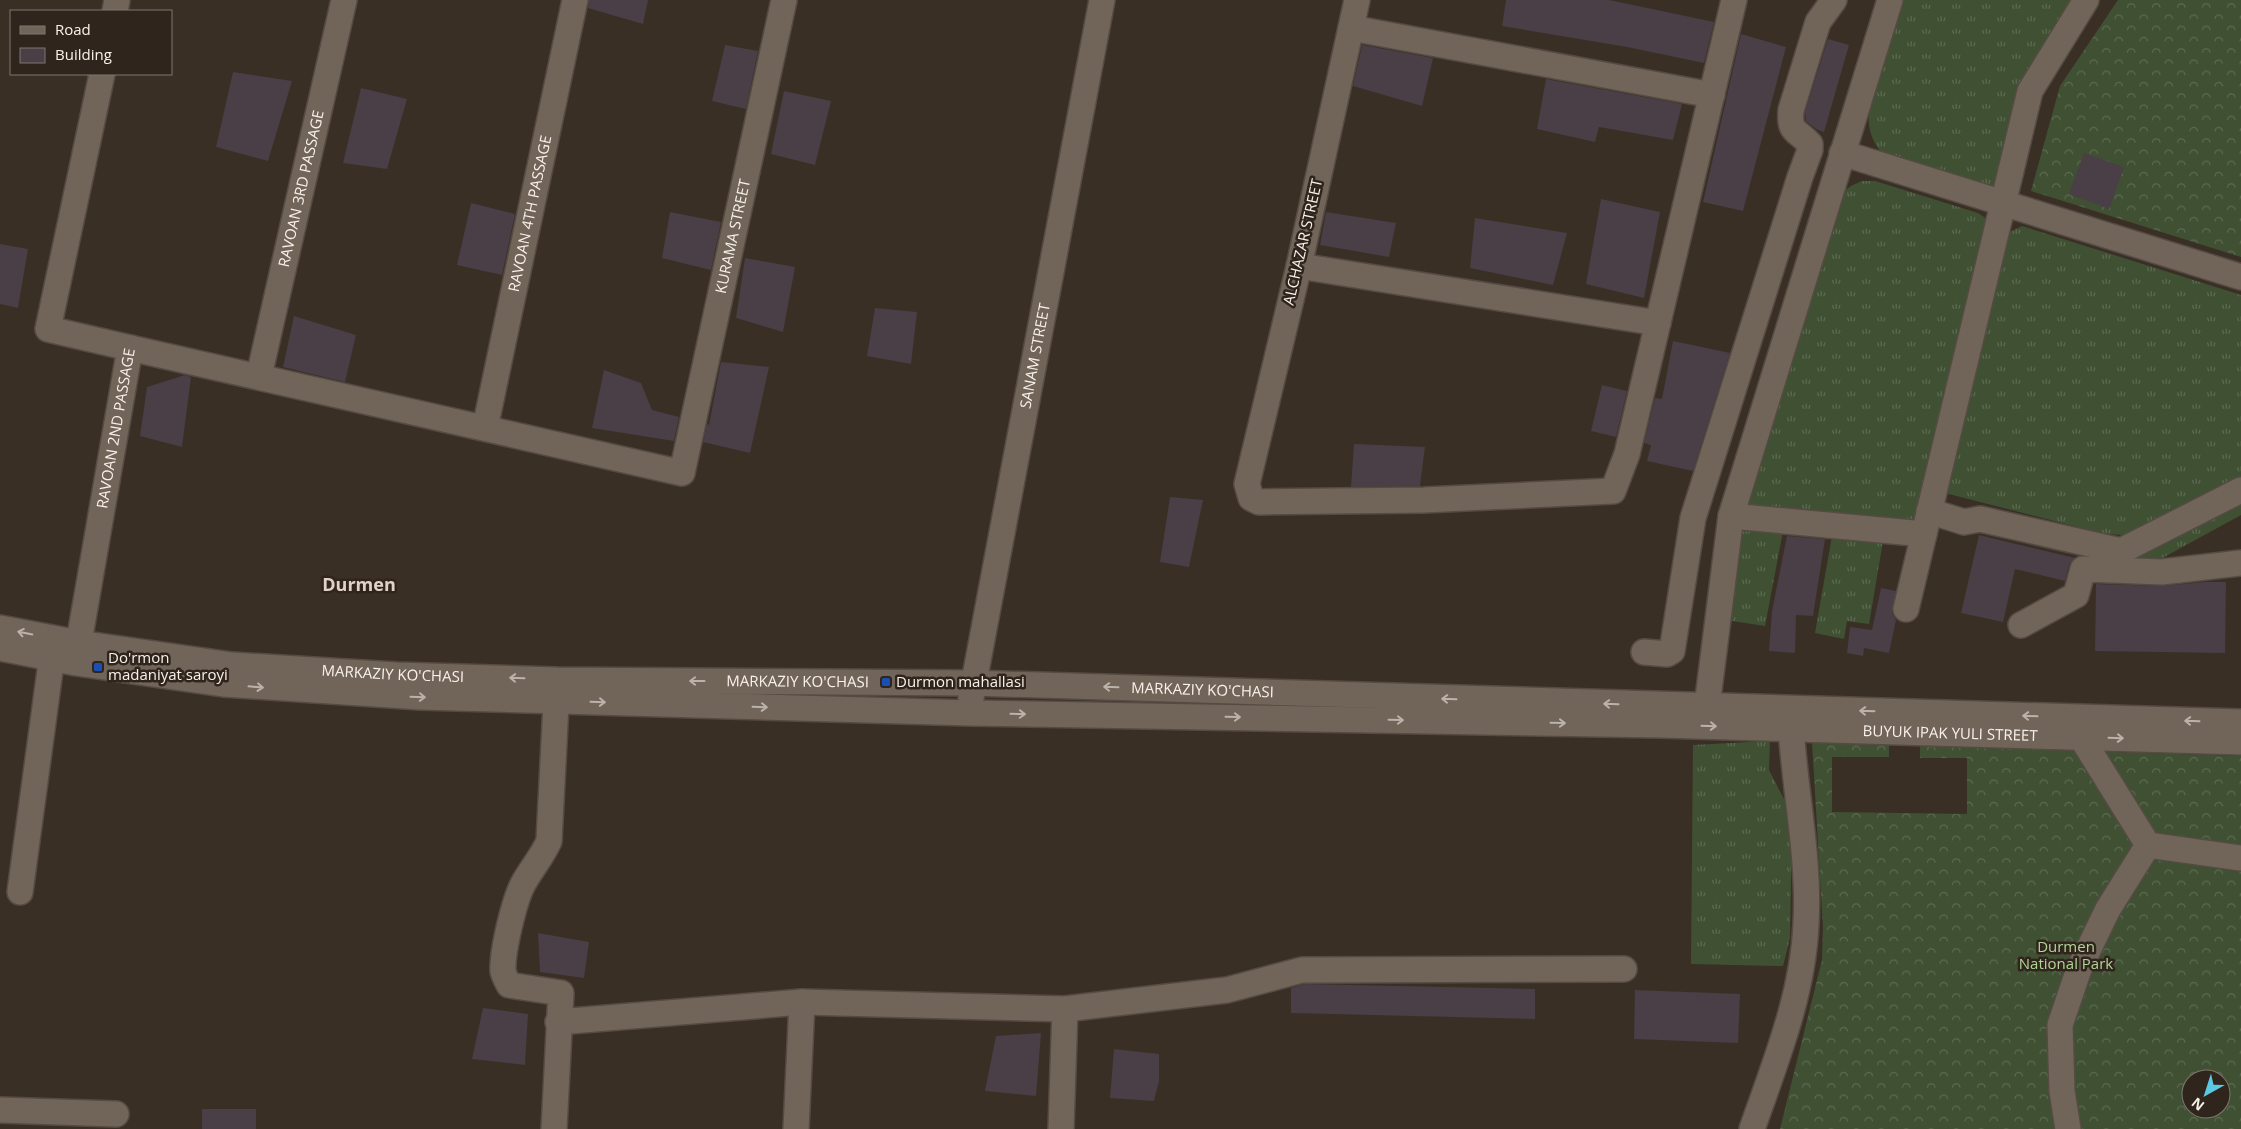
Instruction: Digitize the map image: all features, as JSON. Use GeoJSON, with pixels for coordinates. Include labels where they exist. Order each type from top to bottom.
{"type":"FeatureCollection","features":[{"type":"Feature","properties":{"kind":"street","name":"RAVOAN 3RD PASSAGE"},"geometry":{"type":"LineString","coordinates":[[259,376],[344,0]]}},
{"type":"Feature","properties":{"kind":"street","name":"RAVOAN 4TH PASSAGE"},"geometry":{"type":"LineString","coordinates":[[485,428],[575,0]]}},
{"type":"Feature","properties":{"kind":"street","name":"KURAMA STREET"},"geometry":{"type":"LineString","coordinates":[[485,428],[682,473],[784,0]]}},
{"type":"Feature","properties":{"kind":"street","name":"SANAM STREET"},"geometry":{"type":"LineString","coordinates":[[970,713],[972,683],[1102,0]]}},
{"type":"Feature","properties":{"kind":"street","name":"ALCHAZAR STREET"},"geometry":{"type":"LineString","coordinates":[[1357,0],[1247,484],[1251,498],[1259,502],[1279,503],[1424,500],[1613,491],[1627,454],[1658,323]]}},
{"type":"Feature","properties":{"kind":"street"},"geometry":{"type":"LineString","coordinates":[[1298,266],[1658,323],[1734,0]]}},
{"type":"Feature","properties":{"kind":"street"},"geometry":{"type":"LineString","coordinates":[[1644,652],[1667,654],[1672,651],[1693,518],[1810,150],[1810,144],[1793,130],[1790,123],[1791,110],[1818,22],[1834,0]]}},
{"type":"Feature","properties":{"kind":"street"},"geometry":{"type":"LineString","coordinates":[[1707,706],[1731,516],[1890,0]]}},
{"type":"Feature","properties":{"kind":"street"},"geometry":{"type":"LineString","coordinates":[[1906,609],[2030,91],[2086,0]]}},
{"type":"Feature","properties":{"kind":"street"},"geometry":{"type":"LineString","coordinates":[[1351,28],[1712,95]]}},
{"type":"Feature","properties":{"kind":"street","name":"RAVOAN 2ND PASSAGE"},"geometry":{"type":"LineString","coordinates":[[20,892],[65,651],[130,348],[48,329],[102,75]]}},
{"type":"Feature","properties":{"kind":"street"},"geometry":{"type":"LineString","coordinates":[[1842,153],[2241,277]]}},
{"type":"Feature","properties":{"kind":"street"},"geometry":{"type":"LineString","coordinates":[[130,348],[485,428]]}},
{"type":"Feature","properties":{"kind":"street"},"geometry":{"type":"LineString","coordinates":[[1731,516],[1927,522],[1964,522],[1980,519],[2121,551],[2241,490]]}},
{"type":"Feature","properties":{"kind":"street"},"geometry":{"type":"LineString","coordinates":[[2021,625],[2076,595],[2083,569],[2162,572],[2241,562]]}},
{"type":"Feature","properties":{"kind":"street","name":"MARKAZIY KO'CHASI"},"geometry":{"type":"LineString","coordinates":[[0,628],[65,651]]}},
{"type":"Feature","properties":{"kind":"street","name":"MARKAZIY KO'CHASI"},"geometry":{"type":"LineString","coordinates":[[0,648],[65,651],[556,690],[970,713],[1194,716],[1660,715]]}},
{"type":"Feature","properties":{"kind":"street","name":"MARKAZIY KO'CHASI"},"geometry":{"type":"LineString","coordinates":[[556,690],[972,683],[1196,690],[1660,715]]}},
{"type":"Feature","properties":{"kind":"street"},"geometry":{"type":"LineString","coordinates":[[554,1129],[558,1022],[561,994],[509,985],[503,973],[516,899],[523,884],[543,856],[549,841],[556,690]]}},
{"type":"Feature","properties":{"kind":"street"},"geometry":{"type":"LineString","coordinates":[[1194,716],[1196,690]]}},
{"type":"Feature","properties":{"kind":"street","name":"BUYUK IPAK YULI STREET"},"geometry":{"type":"LineString","coordinates":[[1660,715],[1707,706],[1791,719]]}},
{"type":"Feature","properties":{"kind":"street","name":"BUYUK IPAK YULI STREET"},"geometry":{"type":"LineString","coordinates":[[1660,715],[2081,727],[2241,722]]}},
{"type":"Feature","properties":{"kind":"street"},"geometry":{"type":"LineString","coordinates":[[1752,1129],[1796,996],[1804,954],[1807,893],[1791,719]]}},
{"type":"Feature","properties":{"kind":"street"},"geometry":{"type":"LineString","coordinates":[[2081,727],[2148,844]]}},
{"type":"Feature","properties":{"kind":"street","name":"BUYUK IPAK YULI STREET"},"geometry":{"type":"LineString","coordinates":[[2081,727],[2241,742]]}},
{"type":"Feature","properties":{"kind":"street"},"geometry":{"type":"LineString","coordinates":[[2148,844],[2241,858]]}},
{"type":"Feature","properties":{"kind":"street"},"geometry":{"type":"LineString","coordinates":[[2068,1129],[2062,1091],[2060,1025],[2079,968],[2108,909],[2148,844]]}},
{"type":"Feature","properties":{"kind":"street"},"geometry":{"type":"LineString","coordinates":[[558,1022],[802,1002],[1065,1009],[1227,990],[1302,970],[1624,969]]}},
{"type":"Feature","properties":{"kind":"street"},"geometry":{"type":"LineString","coordinates":[[796,1129],[802,1002]]}},
{"type":"Feature","properties":{"kind":"street"},"geometry":{"type":"LineString","coordinates":[[1061,1129],[1065,1009]]}},
{"type":"Feature","properties":{"kind":"street"},"geometry":{"type":"LineString","coordinates":[[0,1110],[116,1114]]}},
{"type":"Feature","properties":{"kind":"green space"},"geometry":{"type":"Polygon","coordinates":[[[1903,0],[2071,0],[2022,85],[1998,186],[1987,188],[1886,158],[1877,146],[1871,134],[1869,106],[1903,0]]]}},
{"type":"Feature","properties":{"kind":"green space"},"geometry":{"type":"Polygon","coordinates":[[[2118,0],[2241,0],[2241,257],[2031,191],[2060,86],[2118,0]]]}},
{"type":"Feature","properties":{"kind":"green space"},"geometry":{"type":"Polygon","coordinates":[[[1862,181],[1875,181],[1978,213],[1987,219],[1918,524],[1741,510],[1840,194],[1862,181]]]}},
{"type":"Feature","properties":{"kind":"green space"},"geometry":{"type":"Polygon","coordinates":[[[2022,226],[2241,295],[2241,480],[2131,536],[2102,533],[1941,492],[2008,233],[2022,226]]]}},
{"type":"Feature","properties":{"kind":"green space"},"geometry":{"type":"Polygon","coordinates":[[[2241,500],[2241,515],[2144,568],[2131,564],[2147,549],[2241,500]]]}},
{"type":"Feature","properties":{"kind":"green space"},"geometry":{"type":"Polygon","coordinates":[[[1737,525],[1783,531],[1765,626],[1726,620],[1737,525]]]}},
{"type":"Feature","properties":{"kind":"green space"},"geometry":{"type":"Polygon","coordinates":[[[1832,536],[1883,541],[1869,624],[1847,621],[1844,639],[1815,633],[1832,536]]]}},
{"type":"Feature","properties":{"kind":"green space"},"geometry":{"type":"Polygon","coordinates":[[[1770,741],[1769,770],[1792,815],[1790,938],[1783,966],[1691,964],[1693,745],[1770,741]]]}},
{"type":"Feature","properties":{"kind":"green space","name":"Durmen National Park"},"geometry":{"type":"Polygon","coordinates":[[[1812,742],[1889,743],[1889,757],[1832,757],[1832,812],[1967,814],[1967,758],[1920,758],[1920,746],[2241,756],[2241,1129],[1780,1129],[1822,960],[1823,927],[1812,742]]]}},
{"type":"Feature","properties":{"kind":"building"},"geometry":{"type":"Polygon","coordinates":[[[589,0],[648,0],[643,24],[588,8],[589,0]]]}},
{"type":"Feature","properties":{"kind":"building"},"geometry":{"type":"Polygon","coordinates":[[[1506,0],[1609,0],[1714,22],[1704,63],[1627,47],[1502,26],[1506,0]]]}},
{"type":"Feature","properties":{"kind":"building"},"geometry":{"type":"Polygon","coordinates":[[[1741,34],[1786,47],[1743,211],[1703,202],[1741,34]]]}},
{"type":"Feature","properties":{"kind":"building"},"geometry":{"type":"Polygon","coordinates":[[[1828,39],[1849,45],[1824,132],[1816,129],[1806,121],[1805,112],[1828,39]]]}},
{"type":"Feature","properties":{"kind":"building"},"geometry":{"type":"Polygon","coordinates":[[[725,45],[758,51],[746,109],[712,101],[725,45]]]}},
{"type":"Feature","properties":{"kind":"building"},"geometry":{"type":"Polygon","coordinates":[[[1362,45],[1433,58],[1422,106],[1353,86],[1362,45]]]}},
{"type":"Feature","properties":{"kind":"building"},"geometry":{"type":"Polygon","coordinates":[[[233,72],[292,81],[268,161],[216,147],[233,72]]]}},
{"type":"Feature","properties":{"kind":"building"},"geometry":{"type":"Polygon","coordinates":[[[1546,79],[1682,104],[1673,140],[1599,127],[1595,142],[1537,129],[1546,79]]]}},
{"type":"Feature","properties":{"kind":"building"},"geometry":{"type":"Polygon","coordinates":[[[361,88],[407,99],[387,169],[343,163],[361,88]]]}},
{"type":"Feature","properties":{"kind":"building"},"geometry":{"type":"Polygon","coordinates":[[[784,91],[831,101],[815,165],[771,154],[784,91]]]}},
{"type":"Feature","properties":{"kind":"building"},"geometry":{"type":"Polygon","coordinates":[[[2084,153],[2124,167],[2109,209],[2069,194],[2084,153]]]}},
{"type":"Feature","properties":{"kind":"building"},"geometry":{"type":"Polygon","coordinates":[[[1601,199],[1660,212],[1644,298],[1586,284],[1601,199]]]}},
{"type":"Feature","properties":{"kind":"building"},"geometry":{"type":"Polygon","coordinates":[[[471,203],[515,214],[502,275],[457,265],[471,203]]]}},
{"type":"Feature","properties":{"kind":"building"},"geometry":{"type":"Polygon","coordinates":[[[670,212],[721,222],[711,270],[662,258],[670,212]]]}},
{"type":"Feature","properties":{"kind":"building"},"geometry":{"type":"Polygon","coordinates":[[[1326,212],[1396,223],[1389,257],[1320,245],[1326,212]]]}},
{"type":"Feature","properties":{"kind":"building"},"geometry":{"type":"Polygon","coordinates":[[[1475,218],[1567,233],[1553,285],[1470,268],[1475,218]]]}},
{"type":"Feature","properties":{"kind":"building"},"geometry":{"type":"Polygon","coordinates":[[[0,244],[28,249],[18,308],[0,304],[0,244]]]}},
{"type":"Feature","properties":{"kind":"building"},"geometry":{"type":"Polygon","coordinates":[[[745,258],[795,267],[783,332],[736,318],[745,258]]]}},
{"type":"Feature","properties":{"kind":"building"},"geometry":{"type":"Polygon","coordinates":[[[875,308],[917,312],[911,364],[867,356],[875,308]]]}},
{"type":"Feature","properties":{"kind":"building"},"geometry":{"type":"Polygon","coordinates":[[[294,316],[356,335],[345,382],[283,367],[294,316]]]}},
{"type":"Feature","properties":{"kind":"building"},"geometry":{"type":"Polygon","coordinates":[[[1673,341],[1730,353],[1693,471],[1647,461],[1651,445],[1644,443],[1655,398],[1662,399],[1673,341]]]}},
{"type":"Feature","properties":{"kind":"building"},"geometry":{"type":"Polygon","coordinates":[[[721,362],[769,367],[750,453],[703,442],[707,424],[709,425],[721,362]]]}},
{"type":"Feature","properties":{"kind":"building"},"geometry":{"type":"Polygon","coordinates":[[[604,370],[641,383],[652,410],[679,417],[674,441],[592,428],[604,370]]]}},
{"type":"Feature","properties":{"kind":"building"},"geometry":{"type":"Polygon","coordinates":[[[185,375],[191,377],[182,447],[140,436],[147,387],[185,375]]]}},
{"type":"Feature","properties":{"kind":"building"},"geometry":{"type":"Polygon","coordinates":[[[1602,385],[1627,391],[1616,437],[1591,431],[1602,385]]]}},
{"type":"Feature","properties":{"kind":"building"},"geometry":{"type":"Polygon","coordinates":[[[1354,444],[1425,447],[1420,486],[1351,487],[1354,444]]]}},
{"type":"Feature","properties":{"kind":"building"},"geometry":{"type":"Polygon","coordinates":[[[1170,497],[1203,500],[1189,567],[1160,562],[1170,497]]]}},
{"type":"Feature","properties":{"kind":"building"},"geometry":{"type":"Polygon","coordinates":[[[1979,535],[2075,558],[2069,565],[2065,581],[2015,569],[2003,622],[1961,613],[1979,535]]]}},
{"type":"Feature","properties":{"kind":"building"},"geometry":{"type":"Polygon","coordinates":[[[1787,536],[1825,539],[1813,616],[1796,615],[1795,653],[1769,651],[1772,611],[1787,536]]]}},
{"type":"Feature","properties":{"kind":"building"},"geometry":{"type":"Polygon","coordinates":[[[2226,582],[2225,653],[2095,651],[2096,584],[2162,586],[2226,582]]]}},
{"type":"Feature","properties":{"kind":"building"},"geometry":{"type":"Polygon","coordinates":[[[1881,588],[1896,591],[1892,613],[1896,620],[1889,653],[1864,648],[1863,656],[1847,653],[1850,627],[1872,630],[1881,588]]]}},
{"type":"Feature","properties":{"kind":"building"},"geometry":{"type":"Polygon","coordinates":[[[538,933],[589,942],[584,978],[540,972],[538,933]]]}},
{"type":"Feature","properties":{"kind":"building"},"geometry":{"type":"Polygon","coordinates":[[[1304,984],[1535,989],[1535,1019],[1291,1013],[1291,988],[1304,984]]]}},
{"type":"Feature","properties":{"kind":"building"},"geometry":{"type":"Polygon","coordinates":[[[1635,990],[1740,994],[1738,1043],[1634,1039],[1635,990]]]}},
{"type":"Feature","properties":{"kind":"building"},"geometry":{"type":"Polygon","coordinates":[[[483,1008],[528,1014],[525,1065],[472,1059],[483,1008]]]}},
{"type":"Feature","properties":{"kind":"building"},"geometry":{"type":"Polygon","coordinates":[[[1041,1033],[1036,1096],[985,1091],[996,1036],[1041,1033]]]}},
{"type":"Feature","properties":{"kind":"building"},"geometry":{"type":"Polygon","coordinates":[[[1114,1049],[1159,1054],[1159,1081],[1154,1101],[1110,1098],[1114,1049]]]}},
{"type":"Feature","properties":{"kind":"building"},"geometry":{"type":"Polygon","coordinates":[[[202,1109],[256,1109],[256,1129],[202,1129],[202,1109]]]}},
{"type":"Feature","properties":{"kind":"place","name":"Do'rmon madaniyat saroyi"},"geometry":{"type":"Point","coordinates":[98,667]}},
{"type":"Feature","properties":{"kind":"place","name":"Durmon mahallasi"},"geometry":{"type":"Point","coordinates":[886,682]}},
{"type":"Feature","properties":{"kind":"district","name":"Durmen"},"geometry":{"type":"Point","coordinates":[359,585]}}]}
